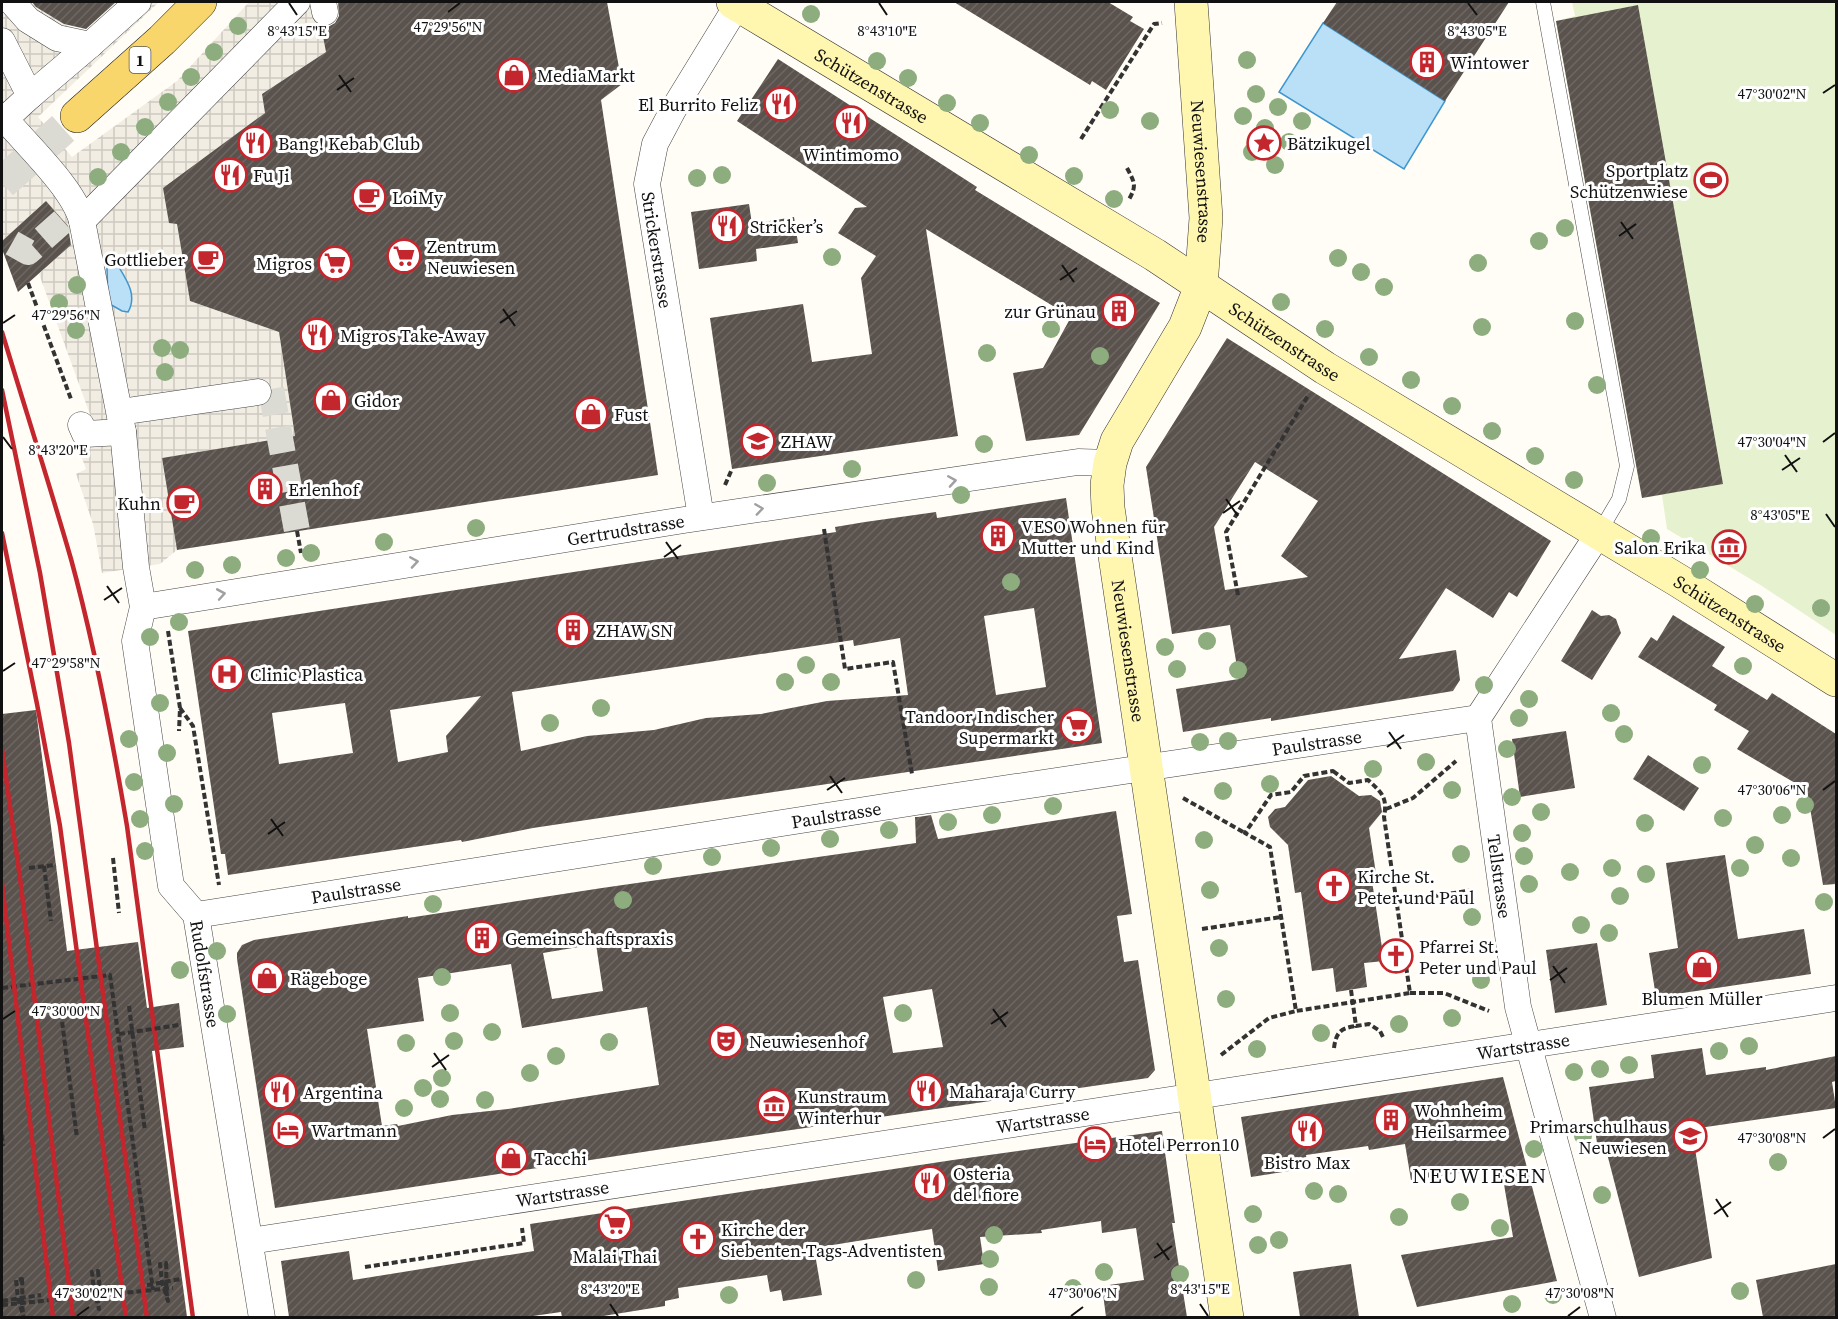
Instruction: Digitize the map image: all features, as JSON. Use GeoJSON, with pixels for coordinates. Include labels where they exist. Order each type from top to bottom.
{"type":"FeatureCollection","features":[{"type":"Feature","properties":{"kind":"main road","name":"1"},"geometry":{"type":"LineString","coordinates":[[77,116],[200,2]]}},
{"type":"Feature","properties":{"kind":"main road","name":"Neuwiesenstrasse"},"geometry":{"type":"LineString","coordinates":[[1191,2],[1206,218],[1201,285],[1185,327],[1117,441],[1110,463],[1107,485],[1108,508],[1227,1317]]}},
{"type":"Feature","properties":{"kind":"main road","name":"Schützenstrasse"},"geometry":{"type":"LineString","coordinates":[[736,3],[1123,235],[1325,368],[1690,587],[1836,680]]}},
{"type":"Feature","properties":{"kind":"street"},"geometry":{"type":"LineString","coordinates":[[12,2],[28,20],[57,38],[90,45]]}},
{"type":"Feature","properties":{"kind":"street"},"geometry":{"type":"LineString","coordinates":[[138,2],[5,119],[69,210],[297,2]]}},
{"type":"Feature","properties":{"kind":"street","name":"Strickerstrasse"},"geometry":{"type":"LineString","coordinates":[[701,517],[647,184],[655,144],[736,3]]}},
{"type":"Feature","properties":{"kind":"street"},"geometry":{"type":"LineString","coordinates":[[2,41],[30,96]]}},
{"type":"Feature","properties":{"kind":"street","name":"Rudolfstrasse"},"geometry":{"type":"LineString","coordinates":[[69,210],[121,422],[136,567],[153,605],[135,641],[171,885],[196,915],[262,1317]]}},
{"type":"Feature","properties":{"kind":"street"},"geometry":{"type":"LineString","coordinates":[[81,425],[85,434],[121,422],[258,392]]}},
{"type":"Feature","properties":{"kind":"street","name":"Gertrudstrasse"},"geometry":{"type":"LineString","coordinates":[[153,605],[701,517],[1078,462],[1110,463]]}},
{"type":"Feature","properties":{"kind":"street"},"geometry":{"type":"LineString","coordinates":[[1478,718],[1599,533]]}},
{"type":"Feature","properties":{"kind":"street","name":"Paulstrasse"},"geometry":{"type":"LineString","coordinates":[[196,915],[904,804],[1478,718]]}},
{"type":"Feature","properties":{"kind":"street","name":"Tellstrasse"},"geometry":{"type":"LineString","coordinates":[[1478,718],[1518,1007],[1604,1317]]}},
{"type":"Feature","properties":{"kind":"street","name":"Wartstrasse"},"geometry":{"type":"LineString","coordinates":[[250,1240],[1836,998]]}},
{"type":"Feature","properties":{"kind":"lane"},"geometry":{"type":"LineString","coordinates":[[1543,2],[1627,466],[1619,499],[1599,533]]}},
{"type":"Feature","properties":{"kind":"path"},"geometry":{"type":"LineString","coordinates":[[1081,139],[1154,24],[1165,22]]}},
{"type":"Feature","properties":{"kind":"path"},"geometry":{"type":"LineString","coordinates":[[1125,210],[1133,192],[1134,181],[1126,168]]}},
{"type":"Feature","properties":{"kind":"path"},"geometry":{"type":"LineString","coordinates":[[28,284],[81,425]]}},
{"type":"Feature","properties":{"kind":"path"},"geometry":{"type":"LineString","coordinates":[[1238,596],[1226,532],[1314,386]]}},
{"type":"Feature","properties":{"kind":"path"},"geometry":{"type":"LineString","coordinates":[[820,501],[845,669],[893,662],[912,777]]}},
{"type":"Feature","properties":{"kind":"path"},"geometry":{"type":"LineString","coordinates":[[297,531],[302,561]]}},
{"type":"Feature","properties":{"kind":"path"},"geometry":{"type":"LineString","coordinates":[[153,605],[180,708],[179,729]]}},
{"type":"Feature","properties":{"kind":"path"},"geometry":{"type":"LineString","coordinates":[[180,708],[193,726],[220,892]]}},
{"type":"Feature","properties":{"kind":"path"},"geometry":{"type":"LineString","coordinates":[[1386,809],[1413,798],[1457,759]]}},
{"type":"Feature","properties":{"kind":"path"},"geometry":{"type":"LineString","coordinates":[[1245,833],[1271,795],[1291,792],[1304,776],[1333,771],[1349,783],[1368,780],[1383,794],[1386,809],[1384,817],[1410,993]]}},
{"type":"Feature","properties":{"kind":"path"},"geometry":{"type":"LineString","coordinates":[[1180,796],[1270,848],[1296,1011]]}},
{"type":"Feature","properties":{"kind":"path"},"geometry":{"type":"LineString","coordinates":[[113,858],[119,913]]}},
{"type":"Feature","properties":{"kind":"path"},"geometry":{"type":"LineString","coordinates":[[29,868],[56,865]]}},
{"type":"Feature","properties":{"kind":"path"},"geometry":{"type":"LineString","coordinates":[[44,866],[51,921]]}},
{"type":"Feature","properties":{"kind":"path"},"geometry":{"type":"LineString","coordinates":[[1397,902],[1482,889]]}},
{"type":"Feature","properties":{"kind":"path"},"geometry":{"type":"LineString","coordinates":[[1198,929],[1281,916]]}},
{"type":"Feature","properties":{"kind":"path"},"geometry":{"type":"LineString","coordinates":[[2,988],[109,976],[152,1291]]}},
{"type":"Feature","properties":{"kind":"path"},"geometry":{"type":"LineString","coordinates":[[1351,990],[1356,1026]]}},
{"type":"Feature","properties":{"kind":"path"},"geometry":{"type":"LineString","coordinates":[[1221,1055],[1269,1018],[1296,1011],[1410,993],[1452,994],[1496,1014]]}},
{"type":"Feature","properties":{"kind":"path"},"geometry":{"type":"LineString","coordinates":[[129,1006],[145,1131]]}},
{"type":"Feature","properties":{"kind":"path"},"geometry":{"type":"LineString","coordinates":[[62,1013],[77,1138]]}},
{"type":"Feature","properties":{"kind":"path"},"geometry":{"type":"LineString","coordinates":[[118,1034],[179,1024]]}},
{"type":"Feature","properties":{"kind":"path"},"geometry":{"type":"LineString","coordinates":[[1334,1051],[1335,1037],[1344,1028],[1369,1024],[1380,1031],[1386,1044]]}},
{"type":"Feature","properties":{"kind":"path"},"geometry":{"type":"LineString","coordinates":[[2,1135],[3,1146]]}},
{"type":"Feature","properties":{"kind":"path"},"geometry":{"type":"LineString","coordinates":[[365,1267],[524,1243],[519,1200]]}},
{"type":"Feature","properties":{"kind":"path"},"geometry":{"type":"LineString","coordinates":[[166,1289],[169,1282],[167,1262],[158,1263],[160,1284],[168,1282]]}},
{"type":"Feature","properties":{"kind":"path"},"geometry":{"type":"LineString","coordinates":[[166,1263],[168,1301],[162,1282],[160,1264],[166,1263]]}},
{"type":"Feature","properties":{"kind":"path"},"geometry":{"type":"LineString","coordinates":[[97,1296],[102,1290],[99,1269],[90,1270],[92,1291],[100,1290]]}},
{"type":"Feature","properties":{"kind":"path"},"geometry":{"type":"LineString","coordinates":[[98,1271],[99,1309],[94,1290],[92,1272],[98,1271]]}},
{"type":"Feature","properties":{"kind":"path"},"geometry":{"type":"LineString","coordinates":[[22,1302],[26,1299],[23,1278],[15,1280],[17,1300],[22,1302],[41,1295]]}},
{"type":"Feature","properties":{"kind":"path"},"geometry":{"type":"LineString","coordinates":[[147,1285],[181,1279]]}},
{"type":"Feature","properties":{"kind":"path"},"geometry":{"type":"LineString","coordinates":[[78,1292],[111,1286]]}},
{"type":"Feature","properties":{"kind":"path"},"geometry":{"type":"LineString","coordinates":[[2,1304],[173,1288]]}},
{"type":"Feature","properties":{"kind":"path"},"geometry":{"type":"LineString","coordinates":[[22,1302],[24,1317]]}},
{"type":"Feature","properties":{"kind":"green space","name":"Sportplatz Schützenwiese"},"geometry":{"type":"Polygon","coordinates":[[[1572,2],[1836,2],[1836,635],[1762,586],[1667,529],[1662,495],[1642,498],[1556,21],[1575,16],[1572,2]]]}},
{"type":"Feature","properties":{"kind":"shaded area"},"geometry":{"type":"Polygon","coordinates":[[[2,2],[36,2],[66,25],[83,31],[91,31],[122,2],[159,2],[38,117],[72,157],[177,81],[249,2],[338,2],[319,16],[326,52],[262,94],[265,113],[169,222],[177,224],[190,301],[279,332],[295,436],[162,458],[177,550],[160,564],[102,573],[93,524],[76,474],[86,469],[71,429],[92,420],[39,274],[78,238],[46,201],[2,241],[2,2]]]}},
{"type":"Feature","properties":{"kind":"water"},"geometry":{"type":"Polygon","coordinates":[[[1323,23],[1445,101],[1404,169],[1279,92],[1323,23]]]}},
{"type":"Feature","properties":{"kind":"water"},"geometry":{"type":"Polygon","coordinates":[[[112,263],[117,264],[130,287],[132,299],[128,312],[108,303],[107,267],[112,263]]]}},
{"type":"Feature","properties":{"kind":"building"},"geometry":{"type":"Polygon","coordinates":[[[32,2],[116,2],[86,29],[64,24],[36,7],[32,2]]]}},
{"type":"Feature","properties":{"kind":"building","name":"Zentrum Neuwiesen"},"geometry":{"type":"Polygon","coordinates":[[[338,2],[607,2],[622,84],[601,100],[658,475],[177,550],[162,458],[295,436],[279,332],[190,301],[177,224],[169,223],[163,188],[265,113],[262,94],[326,52],[321,26],[328,27],[335,23],[339,16],[338,2]]]}},
{"type":"Feature","properties":{"kind":"building"},"geometry":{"type":"Polygon","coordinates":[[[954,2],[1108,2],[1133,17],[1130,21],[1144,29],[1106,90],[1092,81],[1090,85],[954,2]]]}},
{"type":"Feature","properties":{"kind":"building","name":"Wintower"},"geometry":{"type":"Polygon","coordinates":[[[1337,2],[1509,2],[1445,101],[1323,23],[1337,2]]]}},
{"type":"Feature","properties":{"kind":"building"},"geometry":{"type":"Polygon","coordinates":[[[1638,5],[1723,484],[1642,498],[1556,21],[1638,5]]]}},
{"type":"Feature","properties":{"kind":"building"},"geometry":{"type":"Polygon","coordinates":[[[778,59],[977,187],[975,190],[1160,303],[1079,435],[1026,441],[1013,373],[1043,368],[1071,317],[926,229],[958,436],[732,469],[710,318],[803,304],[812,362],[872,354],[861,278],[876,256],[838,233],[855,208],[867,207],[737,121],[778,59]]]}},
{"type":"Feature","properties":{"kind":"building"},"geometry":{"type":"Polygon","coordinates":[[[46,201],[68,226],[71,245],[18,292],[2,249],[2,241],[46,201]]]}},
{"type":"Feature","properties":{"kind":"building"},"geometry":{"type":"Polygon","coordinates":[[[749,204],[752,224],[794,217],[798,243],[756,249],[757,261],[699,269],[691,212],[749,204]]]}},
{"type":"Feature","properties":{"kind":"building"},"geometry":{"type":"Polygon","coordinates":[[[1227,338],[1551,541],[1517,597],[1509,592],[1493,618],[1446,588],[1399,659],[1456,650],[1460,680],[1453,691],[1271,721],[1271,718],[1183,732],[1176,689],[1239,679],[1230,625],[1172,634],[1146,467],[1227,338]],[[1255,462],[1214,527],[1225,590],[1308,577],[1281,556],[1318,501],[1255,462]]]}},
{"type":"Feature","properties":{"kind":"building"},"geometry":{"type":"Polygon","coordinates":[[[1066,498],[1102,743],[533,828],[462,842],[461,840],[228,875],[225,854],[221,854],[188,631],[836,532],[835,527],[865,522],[936,512],[937,518],[1066,498]],[[1034,608],[984,616],[996,695],[1046,687],[1034,608]],[[900,638],[854,646],[853,640],[512,692],[521,751],[587,736],[654,730],[706,718],[761,714],[827,701],[908,695],[900,638]],[[481,696],[390,710],[398,762],[448,752],[446,736],[481,696]],[[345,703],[272,713],[279,764],[353,753],[345,703]]]}},
{"type":"Feature","properties":{"kind":"building"},"geometry":{"type":"Polygon","coordinates":[[[1592,610],[1601,616],[1609,615],[1616,619],[1621,633],[1592,680],[1561,661],[1592,610]]]}},
{"type":"Feature","properties":{"kind":"building"},"geometry":{"type":"Polygon","coordinates":[[[1673,615],[1725,647],[1712,666],[1767,700],[1772,693],[1836,734],[1836,884],[1823,885],[1807,790],[1737,749],[1749,731],[1714,710],[1717,705],[1638,657],[1651,637],[1657,641],[1673,615]]]}},
{"type":"Feature","properties":{"kind":"building"},"geometry":{"type":"Polygon","coordinates":[[[36,710],[67,951],[138,942],[147,1008],[179,1003],[184,1047],[152,1051],[187,1317],[2,1317],[2,714],[36,710]]]}},
{"type":"Feature","properties":{"kind":"building"},"geometry":{"type":"Polygon","coordinates":[[[1566,731],[1575,788],[1520,797],[1512,739],[1566,731]]]}},
{"type":"Feature","properties":{"kind":"building"},"geometry":{"type":"Polygon","coordinates":[[[1648,755],[1699,788],[1684,811],[1633,779],[1648,755]]]}},
{"type":"Feature","properties":{"kind":"building","name":"Kirche St. Peter und Paul"},"geometry":{"type":"Polygon","coordinates":[[[1331,776],[1359,796],[1371,795],[1380,801],[1382,812],[1369,828],[1377,880],[1372,881],[1384,961],[1364,963],[1367,987],[1336,992],[1333,968],[1312,971],[1301,892],[1295,893],[1288,845],[1270,827],[1268,817],[1275,809],[1285,807],[1308,780],[1331,776]]]}},
{"type":"Feature","properties":{"kind":"building"},"geometry":{"type":"Polygon","coordinates":[[[1116,811],[1132,914],[1117,916],[1124,962],[1138,960],[1155,1070],[1148,1078],[275,1208],[237,959],[237,953],[242,945],[254,940],[408,916],[408,918],[916,843],[915,817],[931,815],[938,839],[1116,811]],[[596,944],[543,953],[552,999],[603,991],[596,944]],[[511,964],[418,978],[424,1021],[367,1029],[382,1126],[397,1124],[398,1126],[452,1115],[508,1109],[659,1085],[647,1007],[522,1028],[511,964]],[[932,989],[883,997],[893,1053],[943,1047],[932,989]]]}},
{"type":"Feature","properties":{"kind":"building"},"geometry":{"type":"Polygon","coordinates":[[[1725,855],[1738,939],[1804,929],[1811,974],[1656,997],[1649,953],[1678,948],[1666,863],[1725,855]]]}},
{"type":"Feature","properties":{"kind":"building"},"geometry":{"type":"Polygon","coordinates":[[[1597,943],[1607,1005],[1555,1013],[1546,950],[1597,943]]]}},
{"type":"Feature","properties":{"kind":"building"},"geometry":{"type":"Polygon","coordinates":[[[1702,1048],[1706,1075],[1766,1067],[1766,1070],[1836,1056],[1836,1081],[1832,1082],[1836,1108],[1692,1129],[1712,1258],[1639,1277],[1604,1142],[1597,1143],[1589,1087],[1654,1078],[1651,1055],[1702,1048]]]}},
{"type":"Feature","properties":{"kind":"building"},"geometry":{"type":"Polygon","coordinates":[[[1503,1077],[1557,1281],[1417,1307],[1401,1255],[1513,1237],[1501,1167],[1411,1180],[1405,1144],[1369,1150],[1368,1146],[1306,1155],[1308,1168],[1251,1177],[1241,1117],[1503,1077]]]}},
{"type":"Feature","properties":{"kind":"building"},"geometry":{"type":"Polygon","coordinates":[[[1162,1131],[1175,1223],[1172,1223],[1187,1317],[1106,1317],[1102,1286],[1144,1280],[1136,1228],[1102,1233],[1101,1221],[1041,1230],[1042,1233],[980,1237],[984,1264],[938,1271],[932,1229],[814,1248],[822,1295],[783,1301],[781,1290],[770,1292],[767,1275],[678,1288],[679,1298],[665,1301],[665,1306],[597,1317],[562,1317],[561,1312],[526,1317],[289,1317],[281,1261],[349,1251],[353,1280],[534,1251],[530,1224],[1162,1131]]]}},
{"type":"Feature","properties":{"kind":"building"},"geometry":{"type":"Polygon","coordinates":[[[1351,1264],[1359,1317],[1300,1317],[1293,1272],[1351,1264]]]}},
{"type":"Feature","properties":{"kind":"building"},"geometry":{"type":"Polygon","coordinates":[[[1836,1264],[1836,1317],[1763,1317],[1756,1280],[1836,1264]]]}},
{"type":"Feature","properties":{"kind":"tunnel"},"geometry":{"type":"LineString","coordinates":[[2,183],[77,116]]}},
{"type":"Feature","properties":{"kind":"tunnel"},"geometry":{"type":"LineString","coordinates":[[12,243],[28,252],[63,221]]}},
{"type":"Feature","properties":{"kind":"tunnel"},"geometry":{"type":"LineString","coordinates":[[271,389],[297,531]]}},
{"type":"Feature","properties":{"kind":"railway"},"geometry":{"type":"LineString","coordinates":[[2,332],[71,559],[88,625],[109,726],[127,826],[193,1318]]}},
{"type":"Feature","properties":{"kind":"railway"},"geometry":{"type":"LineString","coordinates":[[2,390],[40,573],[69,743],[147,1318]]}},
{"type":"Feature","properties":{"kind":"railway"},"geometry":{"type":"LineString","coordinates":[[2,533],[60,826],[126,1318]]}},
{"type":"Feature","properties":{"kind":"railway"},"geometry":{"type":"LineString","coordinates":[[2,749],[20,878],[73,1318]]}},
{"type":"Feature","properties":{"kind":"railway"},"geometry":{"type":"LineString","coordinates":[[2,883],[53,1318]]}},
{"type":"Feature","properties":{"kind":"place","name":"Wintower"},"geometry":{"type":"Point","coordinates":[1427,62]}},
{"type":"Feature","properties":{"kind":"place","name":"MediaMarkt"},"geometry":{"type":"Point","coordinates":[514,75]}},
{"type":"Feature","properties":{"kind":"place","name":"El Burrito Feliz"},"geometry":{"type":"Point","coordinates":[781,104]}},
{"type":"Feature","properties":{"kind":"place","name":"Wintimomo"},"geometry":{"type":"Point","coordinates":[851,123]}},
{"type":"Feature","properties":{"kind":"place","name":"Bang! Kebab Club"},"geometry":{"type":"Point","coordinates":[255,143]}},
{"type":"Feature","properties":{"kind":"place","name":"Bätzikugel"},"geometry":{"type":"Point","coordinates":[1264,143]}},
{"type":"Feature","properties":{"kind":"place","name":"Fu Ji"},"geometry":{"type":"Point","coordinates":[230,175]}},
{"type":"Feature","properties":{"kind":"place","name":"Sportplatz Schützenwiese"},"geometry":{"type":"Point","coordinates":[1711,180]}},
{"type":"Feature","properties":{"kind":"place","name":"LoiMy"},"geometry":{"type":"Point","coordinates":[369,197]}},
{"type":"Feature","properties":{"kind":"place","name":"Stricker’s"},"geometry":{"type":"Point","coordinates":[727,226]}},
{"type":"Feature","properties":{"kind":"place","name":"Zentrum Neuwiesen"},"geometry":{"type":"Point","coordinates":[404,256]}},
{"type":"Feature","properties":{"kind":"place","name":"Gottlieber"},"geometry":{"type":"Point","coordinates":[208,259]}},
{"type":"Feature","properties":{"kind":"place","name":"Migros"},"geometry":{"type":"Point","coordinates":[335,263]}},
{"type":"Feature","properties":{"kind":"place","name":"zur Grünau"},"geometry":{"type":"Point","coordinates":[1119,311]}},
{"type":"Feature","properties":{"kind":"place","name":"Migros Take-Away"},"geometry":{"type":"Point","coordinates":[317,335]}},
{"type":"Feature","properties":{"kind":"place","name":"Gidor"},"geometry":{"type":"Point","coordinates":[331,400]}},
{"type":"Feature","properties":{"kind":"place","name":"Fust"},"geometry":{"type":"Point","coordinates":[591,414]}},
{"type":"Feature","properties":{"kind":"place","name":"ZHAW"},"geometry":{"type":"Point","coordinates":[758,441]}},
{"type":"Feature","properties":{"kind":"place","name":"Erlenhof"},"geometry":{"type":"Point","coordinates":[265,489]}},
{"type":"Feature","properties":{"kind":"place","name":"Kuhn"},"geometry":{"type":"Point","coordinates":[184,503]}},
{"type":"Feature","properties":{"kind":"place","name":"VESO Wohnen für Mutter und Kind"},"geometry":{"type":"Point","coordinates":[998,536]}},
{"type":"Feature","properties":{"kind":"place","name":"Salon Erika"},"geometry":{"type":"Point","coordinates":[1729,547]}},
{"type":"Feature","properties":{"kind":"place","name":"ZHAW SN"},"geometry":{"type":"Point","coordinates":[573,630]}},
{"type":"Feature","properties":{"kind":"place","name":"Clinic Plastica"},"geometry":{"type":"Point","coordinates":[227,674]}},
{"type":"Feature","properties":{"kind":"place","name":"Tandoor Indischer Supermarkt"},"geometry":{"type":"Point","coordinates":[1077,726]}},
{"type":"Feature","properties":{"kind":"place","name":"Kirche St. Peter und Paul"},"geometry":{"type":"Point","coordinates":[1334,886]}},
{"type":"Feature","properties":{"kind":"place","name":"Gemeinschaftspraxis"},"geometry":{"type":"Point","coordinates":[482,938]}},
{"type":"Feature","properties":{"kind":"place","name":"Pfarrei St. Peter und Paul"},"geometry":{"type":"Point","coordinates":[1396,956]}},
{"type":"Feature","properties":{"kind":"place","name":"Blumen Müller"},"geometry":{"type":"Point","coordinates":[1702,967]}},
{"type":"Feature","properties":{"kind":"place","name":"Rägeboge"},"geometry":{"type":"Point","coordinates":[267,978]}},
{"type":"Feature","properties":{"kind":"place","name":"Neuwiesenhof"},"geometry":{"type":"Point","coordinates":[726,1041]}},
{"type":"Feature","properties":{"kind":"place","name":"Maharaja Curry"},"geometry":{"type":"Point","coordinates":[926,1091]}},
{"type":"Feature","properties":{"kind":"place","name":"Argentina"},"geometry":{"type":"Point","coordinates":[280,1092]}},
{"type":"Feature","properties":{"kind":"place","name":"Kunstraum Winterhur"},"geometry":{"type":"Point","coordinates":[774,1106]}},
{"type":"Feature","properties":{"kind":"place","name":"Wohnheim Heilsarmee"},"geometry":{"type":"Point","coordinates":[1391,1120]}},
{"type":"Feature","properties":{"kind":"place","name":"Wartmann"},"geometry":{"type":"Point","coordinates":[288,1130]}},
{"type":"Feature","properties":{"kind":"place","name":"Bistro Max"},"geometry":{"type":"Point","coordinates":[1307,1131]}},
{"type":"Feature","properties":{"kind":"place","name":"Primarschulhaus Neuwiesen"},"geometry":{"type":"Point","coordinates":[1690,1136]}},
{"type":"Feature","properties":{"kind":"place","name":"Hotel Perron10"},"geometry":{"type":"Point","coordinates":[1095,1144]}},
{"type":"Feature","properties":{"kind":"place","name":"Tacchi"},"geometry":{"type":"Point","coordinates":[511,1158]}},
{"type":"Feature","properties":{"kind":"place","name":"Osteria del fiore"},"geometry":{"type":"Point","coordinates":[930,1183]}},
{"type":"Feature","properties":{"kind":"place","name":"Malai Thai"},"geometry":{"type":"Point","coordinates":[615,1224]}},
{"type":"Feature","properties":{"kind":"place","name":"Kirche der Siebenten-Tags-Adventisten"},"geometry":{"type":"Point","coordinates":[698,1239]}},
{"type":"Feature","properties":{"kind":"district","name":"NEUWIESEN"},"geometry":{"type":"Point","coordinates":[1480,1175]}}]}
